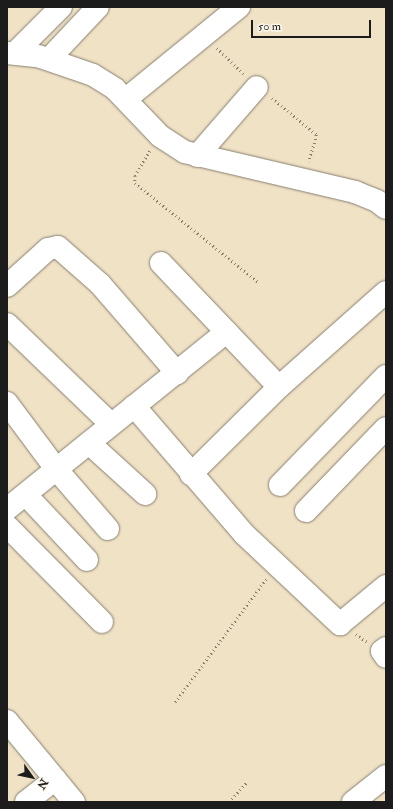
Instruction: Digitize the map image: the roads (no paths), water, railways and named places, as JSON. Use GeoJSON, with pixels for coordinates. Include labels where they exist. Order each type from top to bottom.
{"type":"FeatureCollection","features":[{"type":"Feature","properties":{"kind":"street"},"geometry":{"type":"LineString","coordinates":[[11,53],[61,7]]}},
{"type":"Feature","properties":{"kind":"street"},"geometry":{"type":"LineString","coordinates":[[49,59],[98,7]]}},
{"type":"Feature","properties":{"kind":"street"},"geometry":{"type":"LineString","coordinates":[[126,99],[239,7]]}},
{"type":"Feature","properties":{"kind":"street"},"geometry":{"type":"LineString","coordinates":[[11,53],[49,59],[93,75],[126,99],[160,136],[172,146],[197,156],[302,179],[367,196],[386,207]]}},
{"type":"Feature","properties":{"kind":"street"},"geometry":{"type":"LineString","coordinates":[[197,156],[257,87]]}},
{"type":"Feature","properties":{"kind":"street"},"geometry":{"type":"LineString","coordinates":[[7,286],[48,249],[58,247],[77,262],[122,308],[177,373]]}},
{"type":"Feature","properties":{"kind":"street"},"geometry":{"type":"LineString","coordinates":[[161,263],[279,387]]}},
{"type":"Feature","properties":{"kind":"street"},"geometry":{"type":"LineString","coordinates":[[191,474],[279,387],[386,292]]}},
{"type":"Feature","properties":{"kind":"street"},"geometry":{"type":"LineString","coordinates":[[7,324],[111,424]]}},
{"type":"Feature","properties":{"kind":"street"},"geometry":{"type":"LineString","coordinates":[[7,509],[226,332]]}},
{"type":"Feature","properties":{"kind":"street"},"geometry":{"type":"LineString","coordinates":[[280,485],[386,376]]}},
{"type":"Feature","properties":{"kind":"street"},"geometry":{"type":"LineString","coordinates":[[7,403],[57,470],[108,529]]}},
{"type":"Feature","properties":{"kind":"street"},"geometry":{"type":"LineString","coordinates":[[134,406],[191,474],[276,566],[340,624],[386,586]]}},
{"type":"Feature","properties":{"kind":"street"},"geometry":{"type":"LineString","coordinates":[[306,511],[386,428]]}},
{"type":"Feature","properties":{"kind":"street"},"geometry":{"type":"LineString","coordinates":[[89,443],[145,494]]}},
{"type":"Feature","properties":{"kind":"street"},"geometry":{"type":"LineString","coordinates":[[26,495],[87,560]]}},
{"type":"Feature","properties":{"kind":"street"},"geometry":{"type":"LineString","coordinates":[[7,526],[102,622]]}},
{"type":"Feature","properties":{"kind":"street"},"geometry":{"type":"LineString","coordinates":[[7,721],[74,802]]}},
{"type":"Feature","properties":{"kind":"street"},"geometry":{"type":"LineString","coordinates":[[353,802],[386,776]]}},
{"type":"Feature","properties":{"kind":"street"},"geometry":{"type":"LineString","coordinates":[[26,802],[55,779]]}}]}
